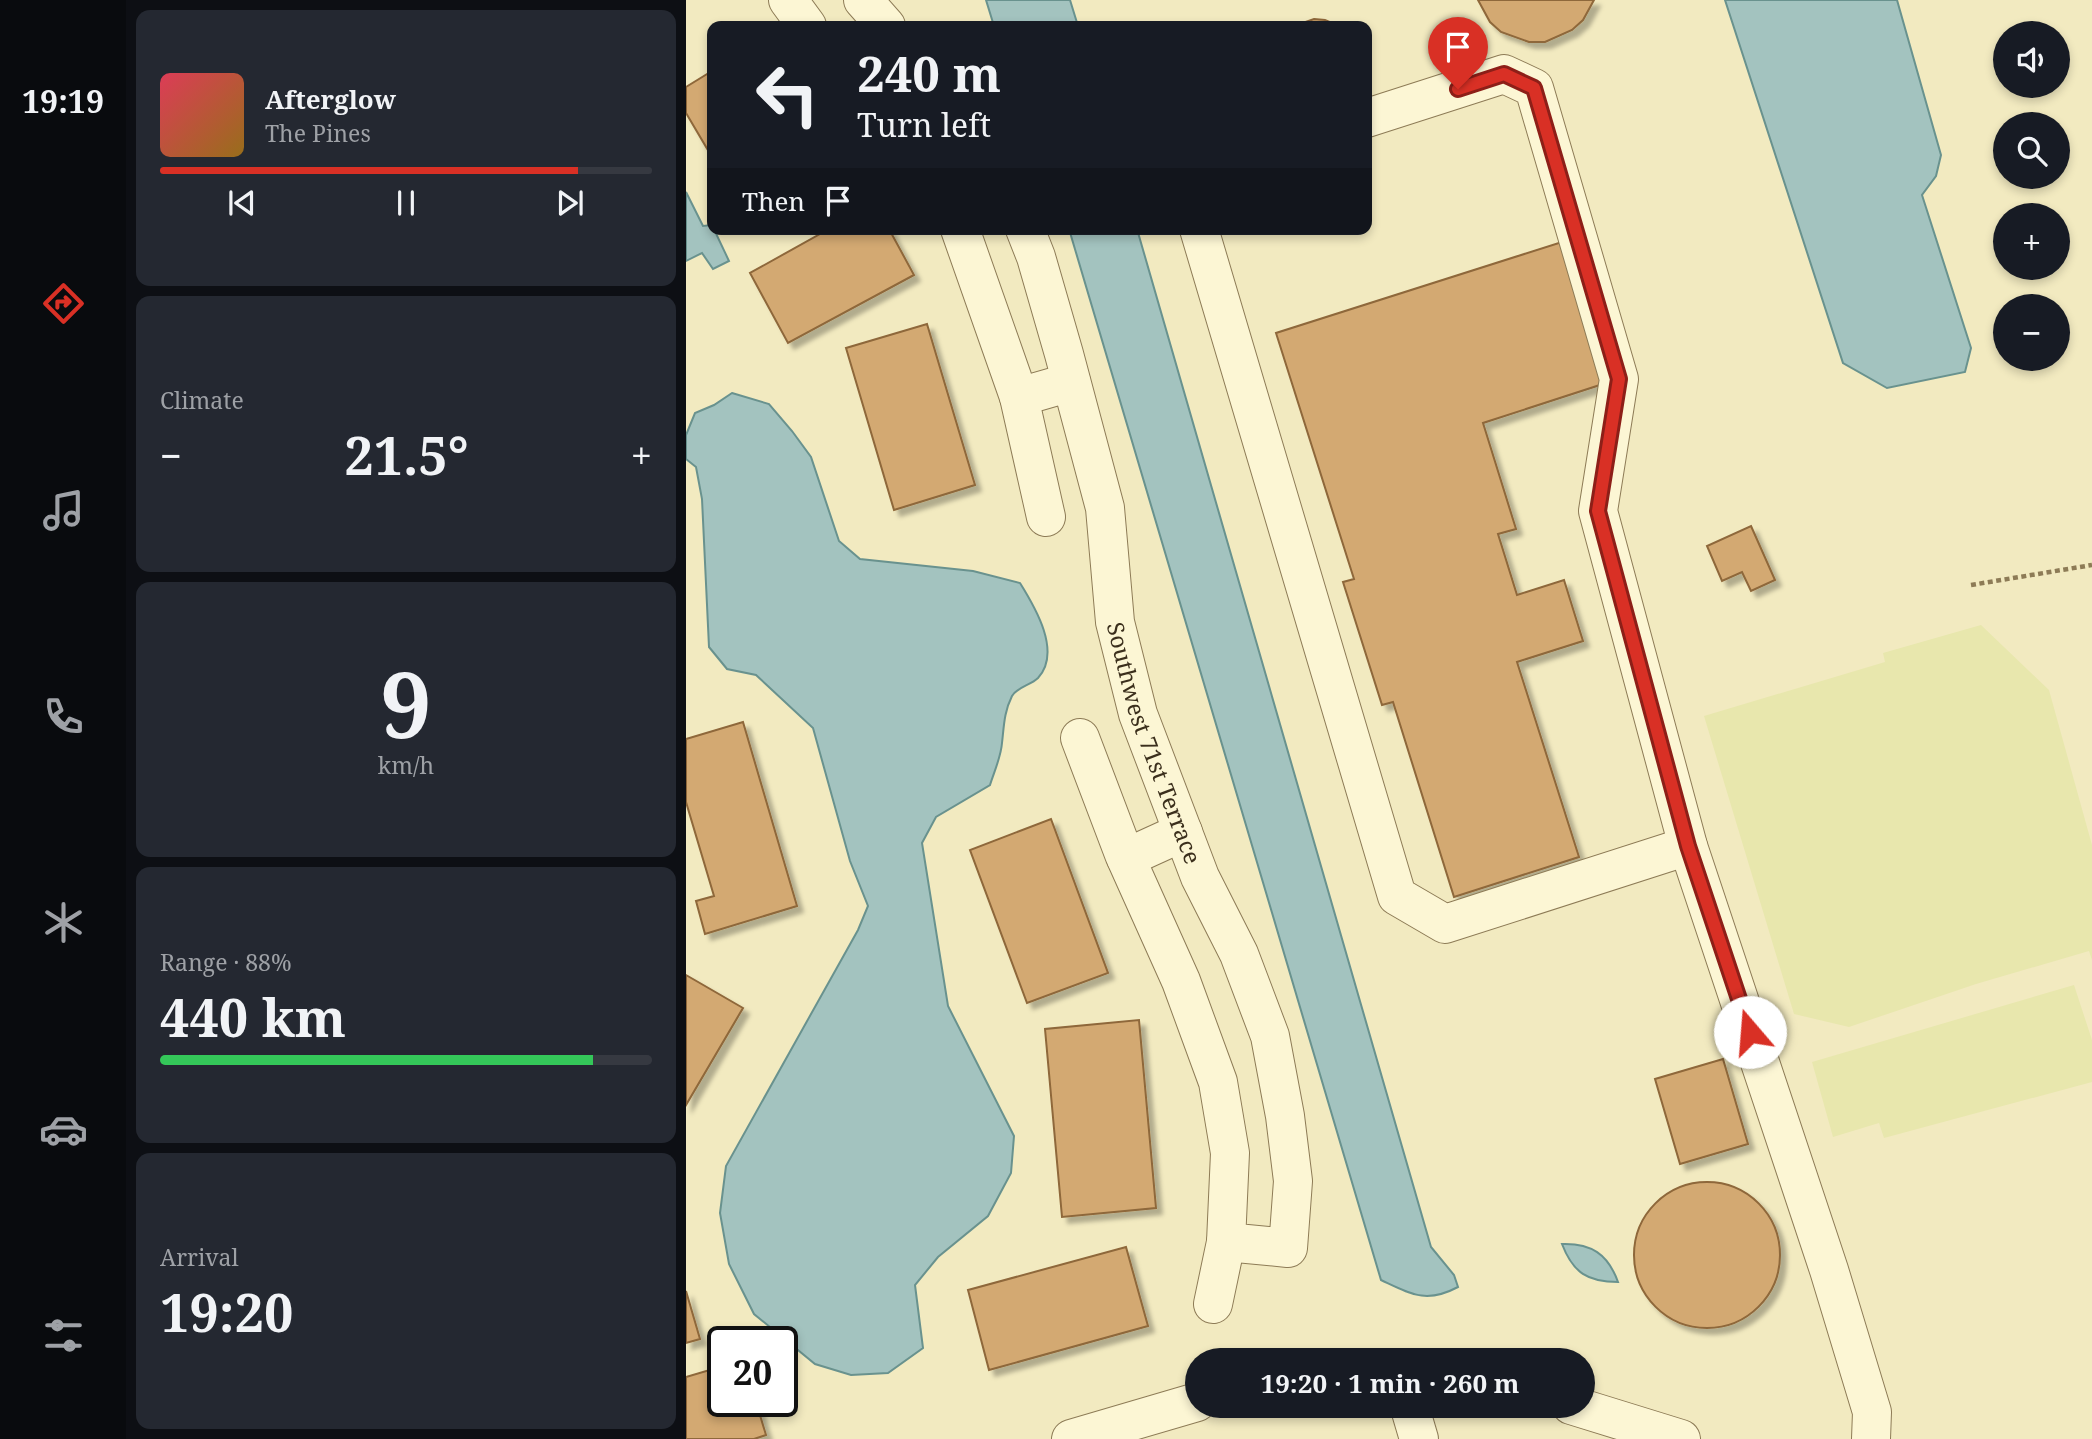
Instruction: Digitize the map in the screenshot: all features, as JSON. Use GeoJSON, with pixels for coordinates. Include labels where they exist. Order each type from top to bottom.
{"type":"FeatureCollection","features":[{"type":"Feature","properties":{"kind":"street"},"geometry":{"type":"LineString","coordinates":[[788,0],[803,21]]}},
{"type":"Feature","properties":{"kind":"street"},"geometry":{"type":"LineString","coordinates":[[863,0],[882,21]]}},
{"type":"Feature","properties":{"kind":"street"},"geometry":{"type":"LineString","coordinates":[[1372,116],[1504,74],[1534,88],[1619,379],[1598,511],[1688,846],[1833,1283],[1872,1412],[1871,1439]]}},
{"type":"Feature","properties":{"kind":"street"},"geometry":{"type":"LineString","coordinates":[[962,235],[1019,397],[1046,517]]}},
{"type":"Feature","properties":{"kind":"street","name":"Southwest 71st Terrace"},"geometry":{"type":"LineString","coordinates":[[1027,235],[1072,382],[1105,508],[1115,622],[1138,714],[1200,877],[1239,954],[1270,1036],[1285,1116],[1293,1181],[1287,1248],[1226,1242]]}},
{"type":"Feature","properties":{"kind":"street"},"geometry":{"type":"LineString","coordinates":[[1201,235],[1397,896],[1445,924],[1688,846]]}},
{"type":"Feature","properties":{"kind":"street"},"geometry":{"type":"LineString","coordinates":[[1019,397],[1072,382]]}},
{"type":"Feature","properties":{"kind":"street"},"geometry":{"type":"LineString","coordinates":[[1080,738],[1126,858],[1181,981],[1218,1082],[1230,1153],[1226,1242],[1213,1304]]}},
{"type":"Feature","properties":{"kind":"street"},"geometry":{"type":"LineString","coordinates":[[1126,858],[1183,832]]}},
{"type":"Feature","properties":{"kind":"street"},"geometry":{"type":"LineString","coordinates":[[1071,1439],[1185,1406]]}},
{"type":"Feature","properties":{"kind":"street"},"geometry":{"type":"LineString","coordinates":[[1595,1412],[1681,1439]]}},
{"type":"Feature","properties":{"kind":"street"},"geometry":{"type":"LineString","coordinates":[[1413,1418],[1419,1439]]}},
{"type":"Feature","properties":{"kind":"path"},"geometry":{"type":"LineString","coordinates":[[1971,584],[2092,565]]}},
{"type":"Feature","properties":{"kind":"shaded area"},"geometry":{"type":"Polygon","coordinates":[[[1981,625],[2049,690],[2092,845],[2092,960],[2089,951],[1976,984],[1849,1027],[1794,1014],[1704,716],[1885,662],[1883,653],[1981,625]]]}},
{"type":"Feature","properties":{"kind":"shaded area"},"geometry":{"type":"Polygon","coordinates":[[[2074,985],[2092,1040],[2092,1082],[1884,1138],[1879,1123],[1833,1137],[1812,1062],[2074,985]]]}},
{"type":"Feature","properties":{"kind":"water"},"geometry":{"type":"Polygon","coordinates":[[[986,0],[1070,0],[1076,21],[992,21],[986,0]]]}},
{"type":"Feature","properties":{"kind":"water"},"geometry":{"type":"Polygon","coordinates":[[[1725,0],[1897,0],[1941,155],[1936,176],[1922,195],[1971,348],[1965,372],[1887,388],[1843,363],[1725,0]]]}},
{"type":"Feature","properties":{"kind":"water"},"geometry":{"type":"Polygon","coordinates":[[[686,192],[703,226],[707,226],[707,235],[717,235],[729,261],[713,269],[702,253],[686,261],[686,192]]]}},
{"type":"Feature","properties":{"kind":"water"},"geometry":{"type":"Polygon","coordinates":[[[1071,235],[1139,235],[1431,1247],[1454,1275],[1458,1287],[1427,1296],[1381,1280],[1071,235]]]}},
{"type":"Feature","properties":{"kind":"water"},"geometry":{"type":"Polygon","coordinates":[[[732,393],[769,404],[811,457],[839,541],[860,559],[973,571],[1020,583],[1039,617],[1047,643],[1045,667],[1038,678],[1014,693],[1009,702],[1000,754],[990,785],[936,817],[922,843],[948,1006],[1014,1136],[1011,1173],[988,1216],[938,1257],[915,1285],[923,1348],[888,1373],[851,1375],[815,1364],[798,1350],[798,1326],[769,1326],[754,1314],[729,1264],[720,1213],[726,1166],[858,930],[868,906],[850,861],[813,728],[756,675],[727,669],[709,647],[702,499],[696,467],[686,459],[686,435],[695,413],[732,393]]]}},
{"type":"Feature","properties":{"kind":"water"},"geometry":{"type":"Polygon","coordinates":[[[1562,1244],[1582,1246],[1597,1252],[1609,1264],[1618,1282],[1598,1280],[1583,1274],[1571,1262],[1562,1244]]]}},
{"type":"Feature","properties":{"kind":"building"},"geometry":{"type":"Polygon","coordinates":[[[1478,0],[1594,0],[1583,20],[1572,30],[1545,42],[1529,42],[1501,32],[1490,22],[1478,0]]]}},
{"type":"Feature","properties":{"kind":"building"},"geometry":{"type":"Polygon","coordinates":[[[707,74],[707,149],[686,113],[686,87],[707,74]]]}},
{"type":"Feature","properties":{"kind":"building"},"geometry":{"type":"Polygon","coordinates":[[[818,235],[892,235],[914,275],[788,343],[750,273],[818,235]]]}},
{"type":"Feature","properties":{"kind":"building"},"geometry":{"type":"Polygon","coordinates":[[[1562,242],[1606,383],[1483,423],[1516,529],[1498,534],[1517,595],[1564,580],[1583,641],[1517,662],[1579,857],[1454,897],[1393,702],[1382,705],[1343,582],[1354,579],[1276,333],[1562,242]]]}},
{"type":"Feature","properties":{"kind":"building"},"geometry":{"type":"Polygon","coordinates":[[[927,324],[975,485],[894,510],[846,348],[927,324]]]}},
{"type":"Feature","properties":{"kind":"building"},"geometry":{"type":"Polygon","coordinates":[[[1751,526],[1775,580],[1751,591],[1742,572],[1722,581],[1707,546],[1751,526]]]}},
{"type":"Feature","properties":{"kind":"building"},"geometry":{"type":"Polygon","coordinates":[[[743,722],[797,906],[705,934],[696,901],[714,896],[686,802],[686,739],[743,722]]]}},
{"type":"Feature","properties":{"kind":"building"},"geometry":{"type":"Polygon","coordinates":[[[1051,819],[1108,973],[1027,1003],[970,850],[1051,819]]]}},
{"type":"Feature","properties":{"kind":"building"},"geometry":{"type":"Polygon","coordinates":[[[686,975],[743,1008],[686,1105],[686,975]]]}},
{"type":"Feature","properties":{"kind":"building"},"geometry":{"type":"Polygon","coordinates":[[[1139,1020],[1156,1208],[1062,1217],[1045,1029],[1139,1020]]]}},
{"type":"Feature","properties":{"kind":"building"},"geometry":{"type":"Polygon","coordinates":[[[1723,1059],[1748,1144],[1680,1164],[1655,1079],[1723,1059]]]}},
{"type":"Feature","properties":{"kind":"building"},"geometry":{"type":"Polygon","coordinates":[[[1707,1182],[1735,1188],[1758,1204],[1774,1227],[1780,1255],[1774,1283],[1758,1306],[1735,1322],[1707,1328],[1679,1322],[1656,1306],[1640,1283],[1634,1255],[1640,1227],[1656,1204],[1679,1188],[1707,1182]]]}},
{"type":"Feature","properties":{"kind":"building"},"geometry":{"type":"Polygon","coordinates":[[[1126,1247],[1148,1326],[989,1370],[968,1290],[1126,1247]]]}},
{"type":"Feature","properties":{"kind":"building"},"geometry":{"type":"Polygon","coordinates":[[[686,1291],[700,1339],[686,1343],[686,1291]]]}},
{"type":"Feature","properties":{"kind":"building"},"geometry":{"type":"Polygon","coordinates":[[[707,1371],[707,1417],[761,1417],[766,1435],[754,1439],[686,1439],[686,1377],[707,1371]]]}},
{"type":"Feature","properties":{"kind":"route"},"geometry":{"type":"LineString","coordinates":[[1458,89],[1504,74],[1534,88],[1619,379],[1598,511],[1688,846],[1750,1032]]}}]}
